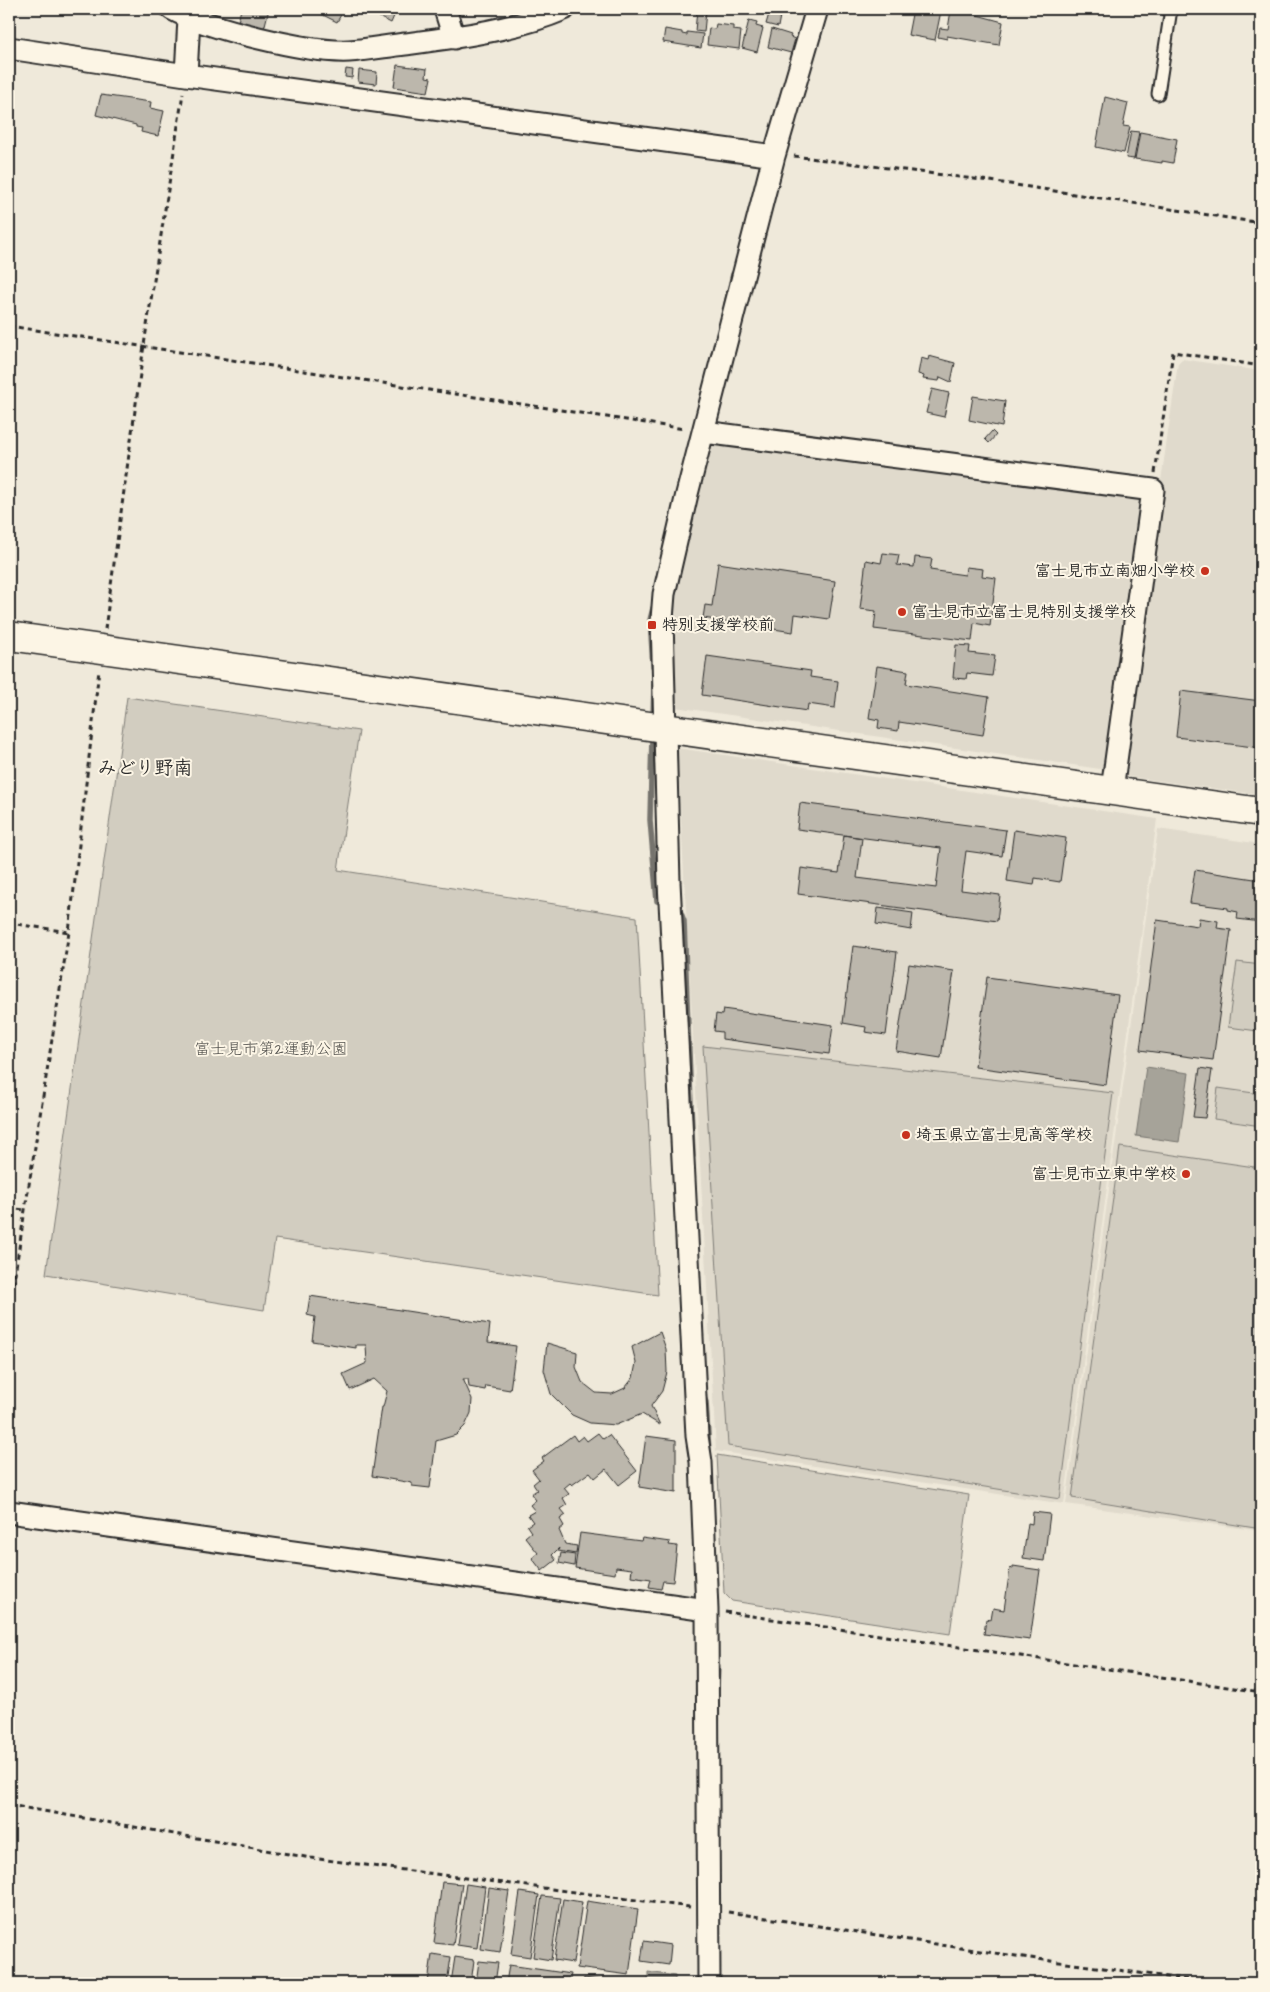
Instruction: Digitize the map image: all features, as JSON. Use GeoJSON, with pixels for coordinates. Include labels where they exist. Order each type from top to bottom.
{"type":"FeatureCollection","features":[{"type":"Feature","properties":{"kind":"street"},"geometry":{"type":"LineString","coordinates":[[445,9],[454,38]]}},
{"type":"Feature","properties":{"kind":"street"},"geometry":{"type":"LineString","coordinates":[[186,75],[180,13],[307,47],[348,51],[454,38],[544,18],[564,9]]}},
{"type":"Feature","properties":{"kind":"street"},"geometry":{"type":"LineString","coordinates":[[708,1983],[707,1610],[701,1462],[697,1436],[669,882],[662,619],[664,594],[704,432],[775,155],[817,9]]}},
{"type":"Feature","properties":{"kind":"street"},"geometry":{"type":"LineString","coordinates":[[9,48],[186,75],[775,155]]}},
{"type":"Feature","properties":{"kind":"street"},"geometry":{"type":"LineString","coordinates":[[704,432],[1153,490],[1112,790]]}},
{"type":"Feature","properties":{"kind":"street"},"geometry":{"type":"LineString","coordinates":[[9,636],[1261,812]]}},
{"type":"Feature","properties":{"kind":"street"},"geometry":{"type":"LineString","coordinates":[[9,1512],[707,1610]]}},
{"type":"Feature","properties":{"kind":"lane"},"geometry":{"type":"LineString","coordinates":[[1158,94],[1171,9]]}},
{"type":"Feature","properties":{"kind":"path"},"geometry":{"type":"LineString","coordinates":[[9,1311],[69,932],[102,650],[144,346],[186,75]]}},
{"type":"Feature","properties":{"kind":"path"},"geometry":{"type":"LineString","coordinates":[[775,155],[990,181],[1261,223]]}},
{"type":"Feature","properties":{"kind":"path"},"geometry":{"type":"LineString","coordinates":[[9,326],[704,432]]}},
{"type":"Feature","properties":{"kind":"path"},"geometry":{"type":"LineString","coordinates":[[1153,490],[1172,352],[1261,366]]}},
{"type":"Feature","properties":{"kind":"path"},"geometry":{"type":"LineString","coordinates":[[9,923],[69,932]]}},
{"type":"Feature","properties":{"kind":"path"},"geometry":{"type":"LineString","coordinates":[[9,1208],[24,1210]]}},
{"type":"Feature","properties":{"kind":"path"},"geometry":{"type":"LineString","coordinates":[[707,1610],[1261,1692]]}},
{"type":"Feature","properties":{"kind":"path"},"geometry":{"type":"LineString","coordinates":[[9,1806],[311,1858],[709,1909],[994,1953],[1212,1983]]}},
{"type":"Feature","properties":{"kind":"shaded area","name":"富士見市立南畑小学校"},"geometry":{"type":"Polygon","coordinates":[[[1182,359],[1261,371],[1261,795],[1123,776],[1119,771],[1178,363],[1182,359]]]}},
{"type":"Feature","properties":{"kind":"shaded area","name":"富士見市立富士見特別支援学校"},"geometry":{"type":"Polygon","coordinates":[[[712,439],[1147,497],[1107,770],[675,707],[673,630],[676,594],[712,439]]]}},
{"type":"Feature","properties":{"kind":"shaded area","name":"埼玉県立富士見高等学校"},"geometry":{"type":"Polygon","coordinates":[[[677,748],[1157,819],[1064,1504],[716,1451],[677,748]]]}},
{"type":"Feature","properties":{"kind":"shaded area","name":"富士見市立東中学校"},"geometry":{"type":"Polygon","coordinates":[[[1158,829],[1261,844],[1261,1531],[1066,1504],[1158,829]]]}},
{"type":"Feature","properties":{"kind":"shaded area"},"geometry":{"type":"Polygon","coordinates":[[[1146,1067],[1189,1073],[1179,1142],[1136,1136],[1146,1067]]]}},
{"type":"Feature","properties":{"kind":"shaded area"},"geometry":{"type":"Polygon","coordinates":[[[648,1972],[675,1976],[675,1983],[648,1983],[648,1972]]]}},
{"type":"Feature","properties":{"kind":"green space","name":"富士見市第2運動公園"},"geometry":{"type":"Polygon","coordinates":[[[127,697],[359,731],[338,870],[637,917],[658,1295],[275,1239],[264,1310],[46,1274],[127,697]]]}},
{"type":"Feature","properties":{"kind":"green space"},"geometry":{"type":"Polygon","coordinates":[[[1237,962],[1261,965],[1261,1004],[1258,1031],[1228,1027],[1237,962]]]}},
{"type":"Feature","properties":{"kind":"green space"},"geometry":{"type":"Polygon","coordinates":[[[703,1046],[1113,1093],[1060,1499],[728,1446],[703,1046]]]}},
{"type":"Feature","properties":{"kind":"green space"},"geometry":{"type":"Polygon","coordinates":[[[1218,1088],[1261,1094],[1261,1126],[1214,1119],[1218,1088]]]}},
{"type":"Feature","properties":{"kind":"green space"},"geometry":{"type":"Polygon","coordinates":[[[1120,1147],[1261,1168],[1261,1529],[1072,1498],[1120,1147]]]}},
{"type":"Feature","properties":{"kind":"green space"},"geometry":{"type":"Polygon","coordinates":[[[717,1455],[969,1495],[950,1634],[732,1601],[724,1593],[717,1455]]]}},
{"type":"Feature","properties":{"kind":"building"},"geometry":{"type":"Polygon","coordinates":[[[241,9],[269,9],[264,29],[238,22],[241,9]]]}},
{"type":"Feature","properties":{"kind":"building"},"geometry":{"type":"Polygon","coordinates":[[[311,9],[344,9],[337,22],[311,9]]]}},
{"type":"Feature","properties":{"kind":"building"},"geometry":{"type":"Polygon","coordinates":[[[364,9],[397,9],[391,23],[364,9]]]}},
{"type":"Feature","properties":{"kind":"building"},"geometry":{"type":"Polygon","coordinates":[[[913,9],[941,11],[935,40],[908,35],[913,9]]]}},
{"type":"Feature","properties":{"kind":"building"},"geometry":{"type":"Polygon","coordinates":[[[955,9],[1003,22],[999,45],[947,36],[947,39],[938,37],[940,28],[948,29],[951,10],[955,11],[955,9]]]}},
{"type":"Feature","properties":{"kind":"building"},"geometry":{"type":"Polygon","coordinates":[[[697,10],[706,11],[704,32],[695,31],[697,10]]]}},
{"type":"Feature","properties":{"kind":"building"},"geometry":{"type":"Polygon","coordinates":[[[769,14],[780,16],[778,27],[766,24],[769,14]]]}},
{"type":"Feature","properties":{"kind":"building"},"geometry":{"type":"Polygon","coordinates":[[[749,20],[757,22],[756,26],[763,28],[757,52],[742,48],[749,20]]]}},
{"type":"Feature","properties":{"kind":"building"},"geometry":{"type":"Polygon","coordinates":[[[716,24],[733,26],[733,30],[741,31],[739,49],[707,45],[709,28],[715,29],[716,24]]]}},
{"type":"Feature","properties":{"kind":"building"},"geometry":{"type":"Polygon","coordinates":[[[665,29],[682,32],[682,34],[687,35],[687,32],[703,34],[701,48],[663,42],[665,29]]]}},
{"type":"Feature","properties":{"kind":"building"},"geometry":{"type":"Polygon","coordinates":[[[772,29],[791,35],[790,37],[795,39],[791,53],[768,47],[772,29]]]}},
{"type":"Feature","properties":{"kind":"building"},"geometry":{"type":"Polygon","coordinates":[[[397,65],[427,69],[426,77],[431,78],[428,92],[394,87],[397,65]]]}},
{"type":"Feature","properties":{"kind":"building"},"geometry":{"type":"Polygon","coordinates":[[[346,69],[353,70],[352,78],[345,77],[346,69]]]}},
{"type":"Feature","properties":{"kind":"building"},"geometry":{"type":"Polygon","coordinates":[[[359,70],[377,72],[376,84],[358,82],[359,70]]]}},
{"type":"Feature","properties":{"kind":"building"},"geometry":{"type":"Polygon","coordinates":[[[101,95],[151,102],[150,108],[164,111],[158,136],[141,132],[142,128],[136,127],[136,125],[96,115],[101,95]]]}},
{"type":"Feature","properties":{"kind":"building"},"geometry":{"type":"Polygon","coordinates":[[[1105,97],[1128,103],[1123,126],[1130,127],[1124,153],[1096,147],[1105,97]]]}},
{"type":"Feature","properties":{"kind":"building"},"geometry":{"type":"Polygon","coordinates":[[[1131,131],[1139,132],[1134,159],[1126,158],[1131,131]]]}},
{"type":"Feature","properties":{"kind":"building"},"geometry":{"type":"Polygon","coordinates":[[[1140,132],[1177,139],[1173,163],[1135,159],[1140,132]]]}},
{"type":"Feature","properties":{"kind":"building"},"geometry":{"type":"Polygon","coordinates":[[[929,356],[955,363],[951,382],[940,377],[939,381],[923,379],[924,376],[918,374],[921,358],[928,360],[929,356]]]}},
{"type":"Feature","properties":{"kind":"building"},"geometry":{"type":"Polygon","coordinates":[[[932,389],[949,393],[944,417],[926,413],[932,389]]]}},
{"type":"Feature","properties":{"kind":"building"},"geometry":{"type":"Polygon","coordinates":[[[973,396],[1005,401],[1002,427],[969,420],[973,396]]]}},
{"type":"Feature","properties":{"kind":"building"},"geometry":{"type":"Polygon","coordinates":[[[992,431],[996,435],[989,443],[985,439],[992,431]]]}},
{"type":"Feature","properties":{"kind":"building"},"geometry":{"type":"Polygon","coordinates":[[[883,553],[899,555],[897,565],[914,567],[915,557],[932,559],[930,570],[965,575],[966,567],[983,569],[982,576],[996,578],[990,626],[974,623],[972,641],[874,629],[876,611],[860,609],[866,560],[881,563],[883,553]]]}},
{"type":"Feature","properties":{"kind":"building"},"geometry":{"type":"Polygon","coordinates":[[[718,563],[835,581],[829,619],[795,614],[793,632],[703,618],[705,605],[712,606],[718,563]]]}},
{"type":"Feature","properties":{"kind":"building"},"geometry":{"type":"Polygon","coordinates":[[[956,645],[970,646],[969,653],[995,656],[992,676],[967,673],[966,679],[953,678],[956,645]]]}},
{"type":"Feature","properties":{"kind":"building"},"geometry":{"type":"Polygon","coordinates":[[[707,656],[811,671],[810,677],[838,681],[835,708],[808,704],[807,711],[702,695],[707,656]]]}},
{"type":"Feature","properties":{"kind":"building"},"geometry":{"type":"Polygon","coordinates":[[[877,666],[908,671],[906,684],[989,697],[983,735],[899,722],[898,731],[878,728],[879,720],[869,718],[877,666]]]}},
{"type":"Feature","properties":{"kind":"building"},"geometry":{"type":"Polygon","coordinates":[[[1181,691],[1261,701],[1261,748],[1176,737],[1181,691]]]}},
{"type":"Feature","properties":{"kind":"building"},"geometry":{"type":"Polygon","coordinates":[[[800,803],[1006,830],[1002,856],[966,851],[961,890],[1000,895],[997,921],[798,894],[801,868],[839,873],[844,835],[797,829],[800,803]],[[850,836],[862,838],[857,878],[936,888],[941,848],[850,836]]]}},
{"type":"Feature","properties":{"kind":"building"},"geometry":{"type":"Polygon","coordinates":[[[1014,830],[1066,838],[1060,882],[1035,878],[1034,885],[1007,881],[1014,830]]]}},
{"type":"Feature","properties":{"kind":"building"},"geometry":{"type":"Polygon","coordinates":[[[1195,870],[1261,880],[1261,922],[1237,919],[1238,912],[1228,910],[1228,908],[1190,903],[1195,870]]]}},
{"type":"Feature","properties":{"kind":"building"},"geometry":{"type":"Polygon","coordinates":[[[878,908],[913,913],[911,930],[876,924],[878,908]]]}},
{"type":"Feature","properties":{"kind":"building"},"geometry":{"type":"Polygon","coordinates":[[[1199,918],[1218,921],[1217,928],[1231,930],[1213,1060],[1140,1050],[1157,920],[1198,926],[1199,918]]]}},
{"type":"Feature","properties":{"kind":"building"},"geometry":{"type":"Polygon","coordinates":[[[853,946],[897,952],[886,1035],[865,1032],[866,1027],[843,1023],[853,946]]]}},
{"type":"Feature","properties":{"kind":"building"},"geometry":{"type":"Polygon","coordinates":[[[909,964],[954,971],[941,1058],[896,1051],[909,964]]]}},
{"type":"Feature","properties":{"kind":"building"},"geometry":{"type":"Polygon","coordinates":[[[987,977],[1118,995],[1106,1085],[975,1067],[987,977]]]}},
{"type":"Feature","properties":{"kind":"building"},"geometry":{"type":"Polygon","coordinates":[[[723,1009],[833,1025],[829,1054],[722,1039],[722,1032],[714,1031],[716,1014],[722,1015],[723,1009]]]}},
{"type":"Feature","properties":{"kind":"building"},"geometry":{"type":"Polygon","coordinates":[[[1200,1068],[1212,1070],[1205,1118],[1193,1117],[1200,1068]]]}},
{"type":"Feature","properties":{"kind":"building"},"geometry":{"type":"Polygon","coordinates":[[[310,1296],[490,1324],[488,1342],[516,1346],[510,1390],[486,1386],[485,1390],[469,1387],[468,1379],[463,1379],[472,1399],[471,1413],[465,1426],[456,1435],[436,1441],[430,1488],[412,1486],[412,1483],[372,1476],[382,1407],[387,1391],[374,1379],[350,1390],[343,1374],[367,1363],[366,1345],[356,1345],[356,1348],[312,1341],[315,1317],[307,1315],[310,1296]]]}},
{"type":"Feature","properties":{"kind":"building"},"geometry":{"type":"Polygon","coordinates":[[[660,1332],[666,1349],[667,1372],[662,1391],[651,1406],[660,1425],[642,1414],[616,1425],[590,1423],[572,1415],[551,1394],[544,1370],[547,1343],[577,1352],[576,1367],[582,1382],[596,1393],[612,1394],[625,1388],[633,1378],[636,1363],[632,1347],[660,1332]]]}},
{"type":"Feature","properties":{"kind":"building"},"geometry":{"type":"Polygon","coordinates":[[[598,1433],[603,1439],[609,1435],[637,1471],[619,1485],[606,1469],[595,1478],[590,1472],[572,1485],[570,1483],[564,1488],[569,1494],[563,1498],[567,1505],[561,1509],[566,1515],[560,1519],[564,1526],[559,1530],[565,1544],[577,1546],[576,1554],[558,1551],[559,1548],[552,1555],[556,1560],[542,1571],[532,1558],[538,1553],[525,1537],[531,1532],[527,1526],[533,1522],[528,1515],[535,1511],[530,1505],[536,1500],[531,1494],[537,1490],[533,1484],[539,1479],[532,1470],[544,1461],[542,1458],[573,1435],[577,1441],[583,1436],[587,1441],[598,1433]]]}},
{"type":"Feature","properties":{"kind":"building"},"geometry":{"type":"Polygon","coordinates":[[[646,1436],[676,1440],[676,1493],[639,1487],[646,1436]]]}},
{"type":"Feature","properties":{"kind":"building"},"geometry":{"type":"Polygon","coordinates":[[[1033,1512],[1050,1514],[1044,1561],[1023,1558],[1028,1523],[1032,1524],[1033,1512]]]}},
{"type":"Feature","properties":{"kind":"building"},"geometry":{"type":"Polygon","coordinates":[[[580,1533],[641,1541],[642,1538],[670,1542],[669,1545],[677,1546],[673,1582],[663,1581],[661,1589],[649,1587],[651,1579],[631,1576],[632,1569],[616,1567],[615,1574],[575,1568],[580,1533]]]}},
{"type":"Feature","properties":{"kind":"building"},"geometry":{"type":"Polygon","coordinates":[[[561,1553],[575,1555],[574,1566],[559,1563],[561,1553]]]}},
{"type":"Feature","properties":{"kind":"building"},"geometry":{"type":"Polygon","coordinates":[[[1013,1566],[1040,1570],[1030,1640],[984,1634],[986,1619],[991,1620],[993,1608],[1004,1610],[1010,1568],[1013,1569],[1013,1566]]]}},
{"type":"Feature","properties":{"kind":"building"},"geometry":{"type":"Polygon","coordinates":[[[442,1882],[462,1884],[453,1945],[434,1943],[442,1882]]]}},
{"type":"Feature","properties":{"kind":"building"},"geometry":{"type":"Polygon","coordinates":[[[466,1884],[485,1887],[477,1948],[457,1945],[466,1884]]]}},
{"type":"Feature","properties":{"kind":"building"},"geometry":{"type":"Polygon","coordinates":[[[489,1888],[509,1891],[500,1952],[481,1949],[489,1888]]]}},
{"type":"Feature","properties":{"kind":"building"},"geometry":{"type":"Polygon","coordinates":[[[520,1892],[539,1895],[530,1957],[511,1954],[520,1892]]]}},
{"type":"Feature","properties":{"kind":"building"},"geometry":{"type":"Polygon","coordinates":[[[542,1896],[560,1898],[551,1960],[533,1957],[542,1896]]]}},
{"type":"Feature","properties":{"kind":"building"},"geometry":{"type":"Polygon","coordinates":[[[563,1899],[582,1902],[573,1963],[554,1960],[563,1899]]]}},
{"type":"Feature","properties":{"kind":"building"},"geometry":{"type":"Polygon","coordinates":[[[587,1901],[638,1909],[629,1975],[577,1968],[587,1901]]]}},
{"type":"Feature","properties":{"kind":"building"},"geometry":{"type":"Polygon","coordinates":[[[644,1941],[671,1945],[669,1965],[641,1961],[644,1941]]]}},
{"type":"Feature","properties":{"kind":"building"},"geometry":{"type":"Polygon","coordinates":[[[432,1954],[451,1957],[447,1983],[428,1983],[432,1954]]]}},
{"type":"Feature","properties":{"kind":"building"},"geometry":{"type":"Polygon","coordinates":[[[455,1957],[474,1960],[471,1983],[451,1983],[455,1957]]]}},
{"type":"Feature","properties":{"kind":"building"},"geometry":{"type":"Polygon","coordinates":[[[479,1961],[498,1963],[495,1983],[476,1983],[479,1961]]]}},
{"type":"Feature","properties":{"kind":"building"},"geometry":{"type":"Polygon","coordinates":[[[509,1965],[571,1974],[569,1983],[506,1983],[509,1965]]]}},
{"type":"Feature","properties":{"kind":"building"},"geometry":{"type":"Polygon","coordinates":[[[584,1978],[620,1983],[583,1983],[584,1978]]]}},
{"type":"Feature","properties":{"kind":"waterway"},"geometry":{"type":"LineString","coordinates":[[726,304],[733,274]]}},
{"type":"Feature","properties":{"kind":"waterway"},"geometry":{"type":"LineString","coordinates":[[653,608],[650,620],[653,666]]}},
{"type":"Feature","properties":{"kind":"waterway"},"geometry":{"type":"LineString","coordinates":[[653,718],[654,685]]}},
{"type":"Feature","properties":{"kind":"waterway"},"geometry":{"type":"LineString","coordinates":[[652,735],[650,820],[657,901],[666,905]]}},
{"type":"Feature","properties":{"kind":"waterway"},"geometry":{"type":"LineString","coordinates":[[676,911],[681,913],[684,921],[693,1156]]}},
{"type":"Feature","properties":{"kind":"waterway"},"geometry":{"type":"LineString","coordinates":[[703,1395],[706,1402],[709,1452]]}},
{"type":"Feature","properties":{"kind":"waterway"},"geometry":{"type":"LineString","coordinates":[[717,1689],[718,1666]]}},
{"type":"Feature","properties":{"kind":"place","name":"富士見市立南畑小学校"},"geometry":{"type":"Point","coordinates":[1205,571]}},
{"type":"Feature","properties":{"kind":"place","name":"富士見市立富士見特別支援学校"},"geometry":{"type":"Point","coordinates":[902,612]}},
{"type":"Feature","properties":{"kind":"place","name":"特別支援学校前"},"geometry":{"type":"Point","coordinates":[652,625]}},
{"type":"Feature","properties":{"kind":"place","name":"埼玉県立富士見高等学校"},"geometry":{"type":"Point","coordinates":[906,1135]}},
{"type":"Feature","properties":{"kind":"place","name":"富士見市立東中学校"},"geometry":{"type":"Point","coordinates":[1186,1174]}},
{"type":"Feature","properties":{"kind":"district","name":"みどり野南"},"geometry":{"type":"Point","coordinates":[145,768]}}]}
